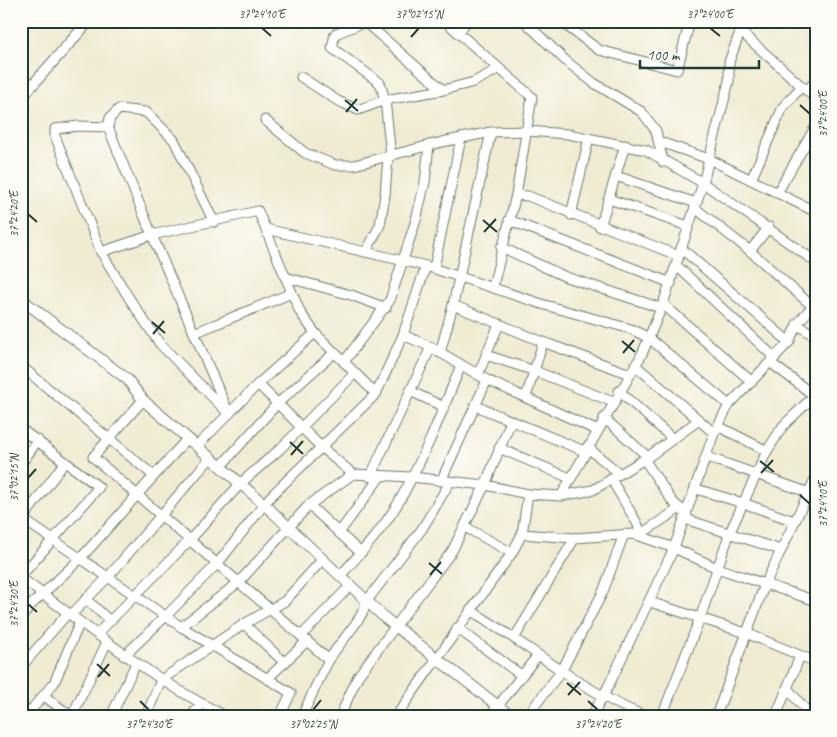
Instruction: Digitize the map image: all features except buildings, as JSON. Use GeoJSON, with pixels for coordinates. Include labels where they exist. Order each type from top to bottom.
{"type":"FeatureCollection","features":[{"type":"Feature","properties":{"kind":"street"},"geometry":{"type":"LineString","coordinates":[[21,98],[89,21]]}},
{"type":"Feature","properties":{"kind":"street"},"geometry":{"type":"LineString","coordinates":[[445,21],[532,97],[516,195],[501,247],[493,286]]}},
{"type":"Feature","properties":{"kind":"street"},"geometry":{"type":"LineString","coordinates":[[458,33],[467,21]]}},
{"type":"Feature","properties":{"kind":"street"},"geometry":{"type":"LineString","coordinates":[[524,21],[566,61],[594,84],[642,112],[656,131],[663,162]]}},
{"type":"Feature","properties":{"kind":"street"},"geometry":{"type":"LineString","coordinates":[[560,21],[599,50],[678,70],[690,24],[672,21]]}},
{"type":"Feature","properties":{"kind":"street"},"geometry":{"type":"LineString","coordinates":[[560,496],[596,430],[635,365],[649,338],[671,283],[703,184],[729,81],[729,62],[744,21]]}},
{"type":"Feature","properties":{"kind":"street"},"geometry":{"type":"LineString","coordinates":[[366,252],[380,225],[385,195],[389,157],[385,100],[380,83],[332,48],[335,34],[365,22],[443,90]]}},
{"type":"Feature","properties":{"kind":"street"},"geometry":{"type":"LineString","coordinates":[[740,31],[816,99]]}},
{"type":"Feature","properties":{"kind":"street"},"geometry":{"type":"LineString","coordinates":[[301,77],[338,101],[358,110],[385,100],[443,90],[474,82],[498,69]]}},
{"type":"Feature","properties":{"kind":"street"},"geometry":{"type":"LineString","coordinates":[[751,180],[783,107],[804,88],[816,81]]}},
{"type":"Feature","properties":{"kind":"street"},"geometry":{"type":"LineString","coordinates":[[214,222],[174,140],[146,112],[119,109],[110,118],[108,126],[152,235],[229,414]]}},
{"type":"Feature","properties":{"kind":"street"},"geometry":{"type":"LineString","coordinates":[[265,120],[306,153],[335,165],[354,165],[429,145],[491,132],[526,131],[589,138],[646,150],[663,162],[703,184],[816,262]]}},
{"type":"Feature","properties":{"kind":"street"},"geometry":{"type":"LineString","coordinates":[[108,126],[78,126],[55,129],[55,136],[101,252],[160,344],[229,414]]}},
{"type":"Feature","properties":{"kind":"street"},"geometry":{"type":"LineString","coordinates":[[777,193],[816,126]]}},
{"type":"Feature","properties":{"kind":"street"},"geometry":{"type":"LineString","coordinates":[[440,353],[460,276],[491,132]]}},
{"type":"Feature","properties":{"kind":"street"},"geometry":{"type":"LineString","coordinates":[[124,656],[218,562],[264,504],[376,394],[403,336],[430,267],[461,138]]}},
{"type":"Feature","properties":{"kind":"street"},"geometry":{"type":"LineString","coordinates":[[571,215],[589,138]]}},
{"type":"Feature","properties":{"kind":"street"},"geometry":{"type":"LineString","coordinates":[[660,142],[709,159],[815,211]]}},
{"type":"Feature","properties":{"kind":"street"},"geometry":{"type":"LineString","coordinates":[[344,362],[386,308],[404,262],[425,182],[429,145]]}},
{"type":"Feature","properties":{"kind":"street"},"geometry":{"type":"LineString","coordinates":[[600,226],[625,145]]}},
{"type":"Feature","properties":{"kind":"street"},"geometry":{"type":"LineString","coordinates":[[592,716],[650,602],[674,548],[684,514],[696,489],[716,430],[729,405],[789,342],[797,324],[814,304],[695,206],[616,176]]}},
{"type":"Feature","properties":{"kind":"street"},"geometry":{"type":"LineString","coordinates":[[516,195],[528,196],[600,226],[680,252],[789,342]]}},
{"type":"Feature","properties":{"kind":"street"},"geometry":{"type":"LineString","coordinates":[[609,199],[688,226]]}},
{"type":"Feature","properties":{"kind":"street"},"geometry":{"type":"LineString","coordinates":[[101,252],[152,235],[258,211],[300,312],[315,334],[376,394]]}},
{"type":"Feature","properties":{"kind":"street"},"geometry":{"type":"LineString","coordinates":[[509,220],[671,283]]}},
{"type":"Feature","properties":{"kind":"street"},"geometry":{"type":"LineString","coordinates":[[750,251],[769,228]]}},
{"type":"Feature","properties":{"kind":"street"},"geometry":{"type":"LineString","coordinates":[[266,229],[430,267],[631,329],[649,338],[729,405]]}},
{"type":"Feature","properties":{"kind":"street"},"geometry":{"type":"LineString","coordinates":[[501,247],[566,276],[662,306],[752,382]]}},
{"type":"Feature","properties":{"kind":"street"},"geometry":{"type":"LineString","coordinates":[[662,716],[700,618],[730,532],[767,450],[783,426],[815,396],[773,360],[677,266]]}},
{"type":"Feature","properties":{"kind":"street"},"geometry":{"type":"LineString","coordinates":[[285,277],[351,295],[386,308]]}},
{"type":"Feature","properties":{"kind":"street"},"geometry":{"type":"LineString","coordinates":[[194,333],[292,293]]}},
{"type":"Feature","properties":{"kind":"street"},"geometry":{"type":"LineString","coordinates":[[21,312],[24,300],[127,379],[144,400],[187,439],[241,483],[366,602],[511,716]]}},
{"type":"Feature","properties":{"kind":"street"},"geometry":{"type":"LineString","coordinates":[[453,305],[543,342],[630,374]]}},
{"type":"Feature","properties":{"kind":"street"},"geometry":{"type":"LineString","coordinates":[[478,375],[500,324]]}},
{"type":"Feature","properties":{"kind":"street"},"geometry":{"type":"LineString","coordinates":[[797,324],[816,337]]}},
{"type":"Feature","properties":{"kind":"street"},"geometry":{"type":"LineString","coordinates":[[197,446],[258,384],[315,334]]}},
{"type":"Feature","properties":{"kind":"street"},"geometry":{"type":"LineString","coordinates":[[403,336],[431,347],[487,380],[596,430]]}},
{"type":"Feature","properties":{"kind":"street"},"geometry":{"type":"LineString","coordinates":[[526,398],[543,342]]}},
{"type":"Feature","properties":{"kind":"street"},"geometry":{"type":"LineString","coordinates":[[370,477],[431,347]]}},
{"type":"Feature","properties":{"kind":"street"},"geometry":{"type":"LineString","coordinates":[[221,466],[278,404],[334,353]]}},
{"type":"Feature","properties":{"kind":"street"},"geometry":{"type":"LineString","coordinates":[[486,355],[535,371],[613,402]]}},
{"type":"Feature","properties":{"kind":"street"},"geometry":{"type":"LineString","coordinates":[[340,576],[361,553],[397,506],[444,407],[461,365]]}},
{"type":"Feature","properties":{"kind":"street"},"geometry":{"type":"LineString","coordinates":[[635,365],[699,420],[716,430],[767,450]]}},
{"type":"Feature","properties":{"kind":"street"},"geometry":{"type":"LineString","coordinates":[[21,366],[154,476]]}},
{"type":"Feature","properties":{"kind":"street"},"geometry":{"type":"LineString","coordinates":[[97,634],[189,541],[241,483],[252,475],[301,428],[355,373]]}},
{"type":"Feature","properties":{"kind":"street"},"geometry":{"type":"LineString","coordinates":[[302,716],[329,660],[343,637],[365,610],[366,602],[422,529],[446,481],[487,380]]}},
{"type":"Feature","properties":{"kind":"street"},"geometry":{"type":"LineString","coordinates":[[258,384],[322,448],[353,474],[370,477],[411,477],[485,485],[528,494],[560,496],[593,490],[646,458],[699,420]]}},
{"type":"Feature","properties":{"kind":"street"},"geometry":{"type":"LineString","coordinates":[[410,391],[444,407]]}},
{"type":"Feature","properties":{"kind":"street"},"geometry":{"type":"LineString","coordinates":[[620,391],[673,439]]}},
{"type":"Feature","properties":{"kind":"street"},"geometry":{"type":"LineString","coordinates":[[144,400],[93,457],[189,541],[218,562],[329,660]]}},
{"type":"Feature","properties":{"kind":"street"},"geometry":{"type":"LineString","coordinates":[[476,406],[586,449],[620,474]]}},
{"type":"Feature","properties":{"kind":"street"},"geometry":{"type":"LineString","coordinates":[[604,418],[646,458],[672,501],[684,514],[781,550]]}},
{"type":"Feature","properties":{"kind":"street"},"geometry":{"type":"LineString","coordinates":[[340,716],[358,676],[397,627],[452,551],[485,485],[511,421]]}},
{"type":"Feature","properties":{"kind":"street"},"geometry":{"type":"LineString","coordinates":[[21,428],[99,487],[21,577],[97,634],[106,644],[161,680],[225,716]]}},
{"type":"Feature","properties":{"kind":"street"},"geometry":{"type":"LineString","coordinates":[[21,618],[30,606],[81,558],[187,439]]}},
{"type":"Feature","properties":{"kind":"street"},"geometry":{"type":"LineString","coordinates":[[21,464],[38,440]]}},
{"type":"Feature","properties":{"kind":"street"},"geometry":{"type":"LineString","coordinates":[[499,448],[570,478]]}},
{"type":"Feature","properties":{"kind":"street"},"geometry":{"type":"LineString","coordinates":[[21,667],[70,614],[109,576],[211,457]]}},
{"type":"Feature","properties":{"kind":"street"},"geometry":{"type":"LineString","coordinates":[[706,457],[807,492]]}},
{"type":"Feature","properties":{"kind":"street"},"geometry":{"type":"LineString","coordinates":[[66,462],[22,520],[109,576],[135,597],[181,627],[291,693],[280,716]]}},
{"type":"Feature","properties":{"kind":"street"},"geometry":{"type":"LineString","coordinates":[[181,627],[239,582],[309,505],[353,474]]}},
{"type":"Feature","properties":{"kind":"street"},"geometry":{"type":"LineString","coordinates":[[339,533],[380,477]]}},
{"type":"Feature","properties":{"kind":"street"},"geometry":{"type":"LineString","coordinates":[[716,716],[765,584],[807,492],[816,477]]}},
{"type":"Feature","properties":{"kind":"street"},"geometry":{"type":"LineString","coordinates":[[611,479],[642,535]]}},
{"type":"Feature","properties":{"kind":"street"},"geometry":{"type":"LineString","coordinates":[[696,489],[794,521]]}},
{"type":"Feature","properties":{"kind":"street"},"geometry":{"type":"LineString","coordinates":[[396,716],[457,628],[512,554],[522,534],[528,494]]}},
{"type":"Feature","properties":{"kind":"street"},"geometry":{"type":"LineString","coordinates":[[309,505],[361,553]]}},
{"type":"Feature","properties":{"kind":"street"},"geometry":{"type":"LineString","coordinates":[[642,535],[684,514]]}},
{"type":"Feature","properties":{"kind":"street"},"geometry":{"type":"LineString","coordinates":[[465,527],[512,554]]}},
{"type":"Feature","properties":{"kind":"street"},"geometry":{"type":"LineString","coordinates":[[522,534],[575,538],[624,534],[642,535],[717,568],[816,601]]}},
{"type":"Feature","properties":{"kind":"street"},"geometry":{"type":"LineString","coordinates":[[527,716],[562,670],[603,592],[624,534]]}},
{"type":"Feature","properties":{"kind":"street"},"geometry":{"type":"LineString","coordinates":[[515,637],[575,538]]}},
{"type":"Feature","properties":{"kind":"street"},"geometry":{"type":"LineString","coordinates":[[146,716],[161,680],[244,624],[286,601],[322,560]]}},
{"type":"Feature","properties":{"kind":"street"},"geometry":{"type":"LineString","coordinates":[[267,679],[285,663],[304,638],[350,586]]}},
{"type":"Feature","properties":{"kind":"street"},"geometry":{"type":"LineString","coordinates":[[86,599],[110,621]]}},
{"type":"Feature","properties":{"kind":"street"},"geometry":{"type":"LineString","coordinates":[[650,602],[746,633],[816,662]]}},
{"type":"Feature","properties":{"kind":"street"},"geometry":{"type":"LineString","coordinates":[[470,610],[515,637],[603,697],[645,716]]}},
{"type":"Feature","properties":{"kind":"street"},"geometry":{"type":"LineString","coordinates":[[26,716],[54,683],[80,622]]}},
{"type":"Feature","properties":{"kind":"street"},"geometry":{"type":"LineString","coordinates":[[244,624],[285,663]]}},
{"type":"Feature","properties":{"kind":"street"},"geometry":{"type":"LineString","coordinates":[[457,628],[521,675]]}},
{"type":"Feature","properties":{"kind":"street"},"geometry":{"type":"LineString","coordinates":[[44,696],[72,716],[106,644]]}},
{"type":"Feature","properties":{"kind":"street"},"geometry":{"type":"LineString","coordinates":[[490,716],[538,654]]}},
{"type":"Feature","properties":{"kind":"street"},"geometry":{"type":"LineString","coordinates":[[776,716],[800,656]]}},
{"type":"Feature","properties":{"kind":"street"},"geometry":{"type":"LineString","coordinates":[[111,716],[136,663]]}},
{"type":"Feature","properties":{"kind":"street"},"geometry":{"type":"LineString","coordinates":[[787,688],[811,716]]}},
{"type":"Feature","properties":{"kind":"street"},"geometry":{"type":"LineString","coordinates":[[191,716],[202,704]]}}]}
